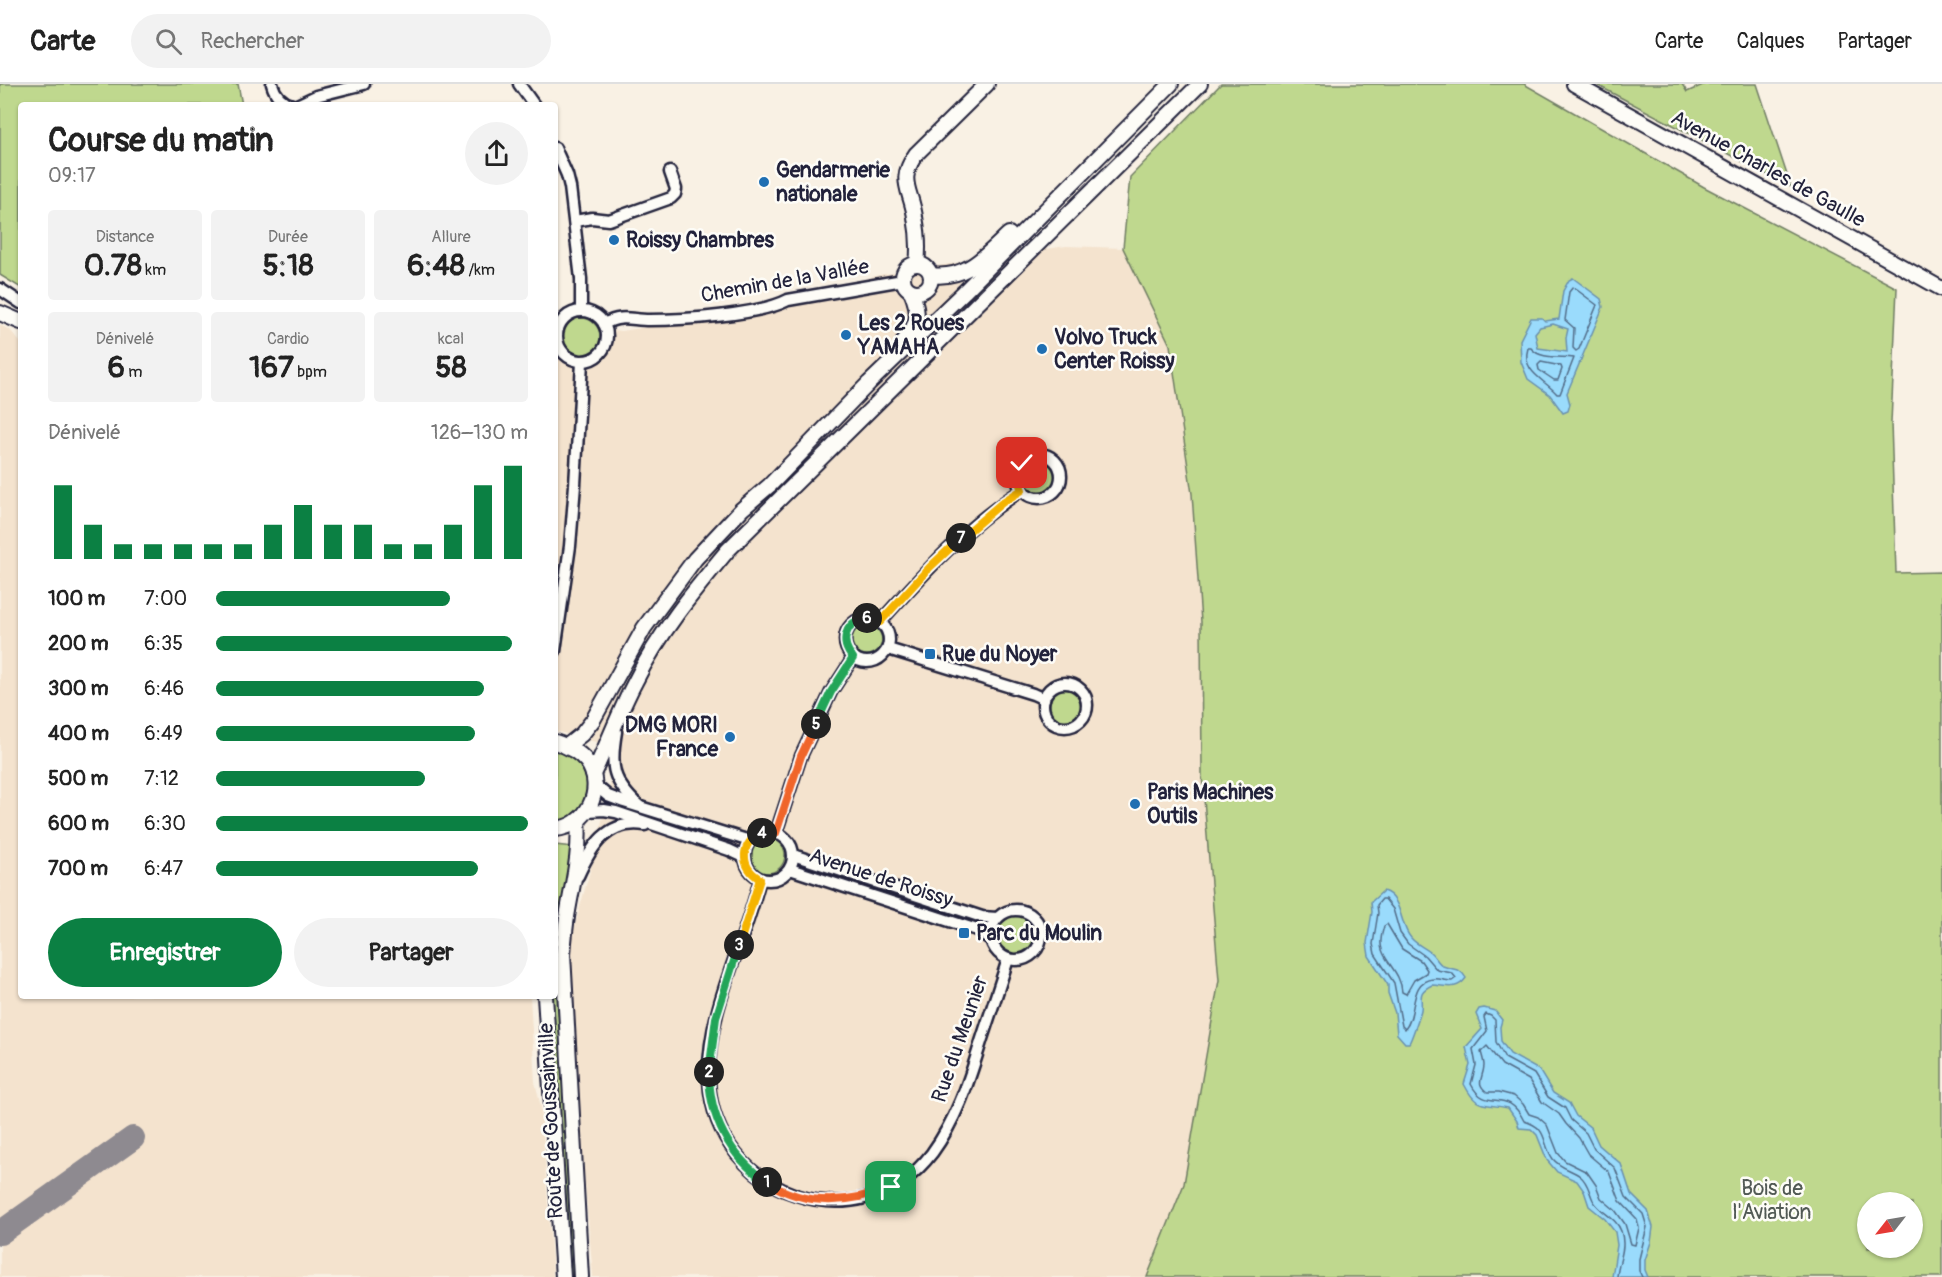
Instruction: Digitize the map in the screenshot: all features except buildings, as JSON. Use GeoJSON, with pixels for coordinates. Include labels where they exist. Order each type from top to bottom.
{"type":"FeatureCollection","features":[{"type":"Feature","properties":{"kind":"main road"},"geometry":{"type":"LineString","coordinates":[[917,264],[919,242],[915,213],[905,178],[908,165],[916,154],[987,84]]}},
{"type":"Feature","properties":{"kind":"main road"},"geometry":{"type":"LineString","coordinates":[[558,743],[582,734],[593,720],[644,628],[695,559],[1171,84]]}},
{"type":"Feature","properties":{"kind":"main road","name":"Route de Goussainville"},"geometry":{"type":"LineString","coordinates":[[581,1277],[563,954],[566,918],[575,882],[583,815],[594,794],[594,779],[619,712],[662,634],[692,592],[728,550],[1200,84]]}},
{"type":"Feature","properties":{"kind":"main road","name":"Avenue Charles de Gaulle"},"geometry":{"type":"LineString","coordinates":[[1574,84],[1942,289]]}},
{"type":"Feature","properties":{"kind":"main road"},"geometry":{"type":"LineString","coordinates":[[931,275],[958,274],[973,267],[1019,224],[1058,196]]}},
{"type":"Feature","properties":{"kind":"main road"},"geometry":{"type":"LineString","coordinates":[[869,383],[911,333],[918,317],[915,302],[907,286],[905,271],[917,264],[926,267],[932,279],[928,288],[920,293],[907,286]]}},
{"type":"Feature","properties":{"kind":"main road"},"geometry":{"type":"LineString","coordinates":[[0,313],[18,321]]}},
{"type":"Feature","properties":{"kind":"main road"},"geometry":{"type":"LineString","coordinates":[[558,743],[583,757],[594,779]]}},
{"type":"Feature","properties":{"kind":"main road"},"geometry":{"type":"LineString","coordinates":[[558,829],[570,826],[583,815]]}},
{"type":"Feature","properties":{"kind":"main road","name":"Route de Goussainville"},"geometry":{"type":"LineString","coordinates":[[545,999],[562,1277]]}},
{"type":"Feature","properties":{"kind":"street"},"geometry":{"type":"LineString","coordinates":[[272,84],[284,102]]}},
{"type":"Feature","properties":{"kind":"street"},"geometry":{"type":"LineString","coordinates":[[303,102],[316,96],[364,84]]}},
{"type":"Feature","properties":{"kind":"street"},"geometry":{"type":"LineString","coordinates":[[519,84],[532,102]]}},
{"type":"Feature","properties":{"kind":"street"},"geometry":{"type":"LineString","coordinates":[[558,155],[567,175],[575,221],[582,298],[576,312],[560,324],[558,331]]}},
{"type":"Feature","properties":{"kind":"street"},"geometry":{"type":"LineString","coordinates":[[575,221],[592,218],[609,220],[671,198],[676,189],[670,172]]}},
{"type":"Feature","properties":{"kind":"street","name":"Chemin de la Vallée"},"geometry":{"type":"LineString","coordinates":[[604,324],[626,317],[647,320],[728,314],[776,306],[788,300],[907,286]]}},
{"type":"Feature","properties":{"kind":"street"},"geometry":{"type":"LineString","coordinates":[[0,289],[18,301]]}},
{"type":"Feature","properties":{"kind":"street"},"geometry":{"type":"LineString","coordinates":[[0,299],[18,308]]}},
{"type":"Feature","properties":{"kind":"street"},"geometry":{"type":"LineString","coordinates":[[558,312],[594,314],[604,324],[607,333],[604,350],[591,360],[582,362],[573,360],[560,350],[558,344]]}},
{"type":"Feature","properties":{"kind":"street"},"geometry":{"type":"LineString","coordinates":[[558,630],[576,485],[582,362]]}},
{"type":"Feature","properties":{"kind":"street"},"geometry":{"type":"LineString","coordinates":[[1040,454],[1047,456],[1058,465],[1061,478],[1055,491],[1049,496],[1035,498],[1022,490],[1017,477],[1018,469],[1027,458],[1040,454]]}},
{"type":"Feature","properties":{"kind":"street"},"geometry":{"type":"LineString","coordinates":[[880,622],[948,550],[1003,502],[1022,490]]}},
{"type":"Feature","properties":{"kind":"street"},"geometry":{"type":"LineString","coordinates":[[860,619],[874,619],[880,622],[889,634],[888,649],[885,655],[873,662],[859,661],[853,658],[846,647],[846,633],[849,627],[860,619]]}},
{"type":"Feature","properties":{"kind":"street"},"geometry":{"type":"LineString","coordinates":[[888,649],[1044,699]]}},
{"type":"Feature","properties":{"kind":"street"},"geometry":{"type":"LineString","coordinates":[[776,833],[801,756],[831,692],[853,658]]}},
{"type":"Feature","properties":{"kind":"street"},"geometry":{"type":"LineString","coordinates":[[1071,683],[1085,695],[1084,717],[1075,724],[1060,726],[1045,713],[1044,699],[1052,687],[1071,683]]}},
{"type":"Feature","properties":{"kind":"street"},"geometry":{"type":"LineString","coordinates":[[619,712],[612,760],[614,772],[626,793],[639,806]]}},
{"type":"Feature","properties":{"kind":"street"},"geometry":{"type":"LineString","coordinates":[[594,779],[608,796],[750,841]]}},
{"type":"Feature","properties":{"kind":"street"},"geometry":{"type":"LineString","coordinates":[[583,815],[604,810],[616,812],[744,857]]}},
{"type":"Feature","properties":{"kind":"street"},"geometry":{"type":"LineString","coordinates":[[575,882],[590,850],[599,838],[618,828],[635,824],[666,829]]}},
{"type":"Feature","properties":{"kind":"street"},"geometry":{"type":"LineString","coordinates":[[761,833],[776,833],[788,841],[793,855],[790,869],[773,880],[760,879],[749,870],[744,857],[750,841],[761,833]]}},
{"type":"Feature","properties":{"kind":"street","name":"Avenue de Roissy"},"geometry":{"type":"LineString","coordinates":[[793,855],[982,917],[997,918]]}},
{"type":"Feature","properties":{"kind":"street","name":"Avenue de Roissy"},"geometry":{"type":"LineString","coordinates":[[790,869],[977,930],[991,940]]}},
{"type":"Feature","properties":{"kind":"street","name":"Rue du Meunier"},"geometry":{"type":"LineString","coordinates":[[760,879],[716,1018],[709,1063],[711,1099],[722,1132],[738,1158],[770,1184],[799,1197],[828,1201],[867,1197],[891,1187],[910,1174],[931,1154],[962,1101],[1008,959]]}},
{"type":"Feature","properties":{"kind":"street"},"geometry":{"type":"LineString","coordinates":[[1020,910],[1035,918],[1041,932],[1041,940],[1033,953],[1021,960],[1008,959],[994,948],[991,940],[993,925],[997,918],[1004,913],[1020,910]]}},
{"type":"Feature","properties":{"kind":"shaded area"},"geometry":{"type":"Polygon","coordinates":[[[1066,246],[1123,248],[1170,345],[1191,487],[1201,622],[1202,775],[1219,980],[1184,1184],[1147,1277],[593,1277],[566,957],[595,853],[618,748],[558,732],[558,324],[622,331],[730,314],[879,275],[1066,246]]]}},
{"type":"Feature","properties":{"kind":"shaded area"},"geometry":{"type":"Polygon","coordinates":[[[0,325],[10,330],[18,339],[18,999],[530,999],[535,1082],[541,1107],[553,1277],[0,1277],[0,325]]]}},
{"type":"Feature","properties":{"kind":"green space"},"geometry":{"type":"Polygon","coordinates":[[[0,84],[238,84],[241,102],[18,102],[18,286],[0,275],[0,84]]]}},
{"type":"Feature","properties":{"kind":"green space","name":"Bois de l'Aviation"},"geometry":{"type":"Polygon","coordinates":[[[1221,84],[1524,84],[1704,187],[1897,288],[1891,423],[1896,573],[1942,572],[1942,1277],[1147,1277],[1184,1184],[1219,980],[1202,775],[1201,622],[1192,494],[1170,345],[1123,248],[1130,177],[1221,84]]]}},
{"type":"Feature","properties":{"kind":"green space"},"geometry":{"type":"Polygon","coordinates":[[[1595,84],[1682,84],[1687,92],[1705,84],[1757,84],[1791,187],[1595,84]]]}},
{"type":"Feature","properties":{"kind":"green space"},"geometry":{"type":"Polygon","coordinates":[[[581,318],[595,323],[600,337],[595,351],[581,356],[567,351],[562,337],[567,323],[581,318]]]}},
{"type":"Feature","properties":{"kind":"green space"},"geometry":{"type":"Polygon","coordinates":[[[1039,461],[1050,466],[1055,477],[1050,488],[1039,493],[1028,488],[1023,477],[1028,466],[1039,461]]]}},
{"type":"Feature","properties":{"kind":"green space"},"geometry":{"type":"Polygon","coordinates":[[[867,625],[878,629],[882,640],[878,651],[867,655],[856,651],[852,640],[856,629],[867,625]]]}},
{"type":"Feature","properties":{"kind":"green space"},"geometry":{"type":"Polygon","coordinates":[[[1066,689],[1077,694],[1082,705],[1077,716],[1066,721],[1055,716],[1050,705],[1055,694],[1066,689]]]}},
{"type":"Feature","properties":{"kind":"green space"},"geometry":{"type":"Polygon","coordinates":[[[558,749],[573,754],[581,763],[588,785],[583,806],[577,814],[558,822],[558,749]]]}},
{"type":"Feature","properties":{"kind":"green space"},"geometry":{"type":"Polygon","coordinates":[[[767,837],[780,842],[785,855],[780,868],[767,873],[754,868],[749,855],[754,842],[767,837]]]}},
{"type":"Feature","properties":{"kind":"green space"},"geometry":{"type":"Polygon","coordinates":[[[558,845],[573,847],[558,921],[558,845]]]}},
{"type":"Feature","properties":{"kind":"green space"},"geometry":{"type":"Polygon","coordinates":[[[1015,916],[1028,922],[1034,935],[1028,948],[1015,954],[1002,948],[996,935],[1002,922],[1015,916]]]}},
{"type":"Feature","properties":{"kind":"green space"},"geometry":{"type":"Polygon","coordinates":[[[558,982],[576,1277],[567,1277],[549,999],[558,999],[558,982]]]}},
{"type":"Feature","properties":{"kind":"water"},"geometry":{"type":"Polygon","coordinates":[[[1573,278],[1601,299],[1603,307],[1567,393],[1570,404],[1568,411],[1563,413],[1550,395],[1528,379],[1521,362],[1520,340],[1531,318],[1542,318],[1545,321],[1559,319],[1563,291],[1569,280],[1573,278]],[[1553,324],[1540,327],[1535,333],[1538,348],[1567,352],[1568,329],[1553,324]]]}},
{"type":"Feature","properties":{"kind":"water"},"geometry":{"type":"Polygon","coordinates":[[[1383,891],[1394,899],[1404,926],[1413,940],[1430,952],[1443,966],[1459,971],[1466,978],[1458,985],[1450,987],[1432,985],[1424,990],[1421,996],[1421,1010],[1409,1043],[1405,1043],[1397,1034],[1395,1013],[1388,993],[1388,985],[1369,956],[1367,943],[1372,912],[1371,902],[1383,891]]]}},
{"type":"Feature","properties":{"kind":"water"},"geometry":{"type":"Polygon","coordinates":[[[1479,1009],[1495,1011],[1502,1020],[1501,1041],[1510,1054],[1539,1070],[1553,1093],[1569,1103],[1576,1116],[1591,1128],[1599,1145],[1621,1164],[1631,1194],[1648,1211],[1653,1227],[1645,1260],[1648,1277],[1612,1277],[1617,1245],[1615,1232],[1605,1219],[1589,1206],[1584,1191],[1577,1181],[1557,1172],[1547,1160],[1537,1135],[1531,1129],[1519,1128],[1508,1108],[1482,1104],[1469,1093],[1464,1084],[1470,1065],[1466,1047],[1482,1029],[1476,1014],[1479,1009]]]}},
{"type":"Feature","properties":{"kind":"taxiway"},"geometry":{"type":"LineString","coordinates":[[0,1233],[133,1138]]}},
{"type":"Feature","properties":{"kind":"place","name":"Gendarmerie nationale"},"geometry":{"type":"Point","coordinates":[764,182]}},
{"type":"Feature","properties":{"kind":"place","name":"Roissy Chambres"},"geometry":{"type":"Point","coordinates":[614,240]}},
{"type":"Feature","properties":{"kind":"place","name":"Les 2 Roues YAMAHA"},"geometry":{"type":"Point","coordinates":[846,335]}},
{"type":"Feature","properties":{"kind":"place","name":"Volvo Truck Center Roissy"},"geometry":{"type":"Point","coordinates":[1042,349]}},
{"type":"Feature","properties":{"kind":"place","name":"Rue du Noyer"},"geometry":{"type":"Point","coordinates":[930,654]}},
{"type":"Feature","properties":{"kind":"place","name":"DMG MORI France"},"geometry":{"type":"Point","coordinates":[730,737]}},
{"type":"Feature","properties":{"kind":"place","name":"Paris Machines Outils"},"geometry":{"type":"Point","coordinates":[1135,804]}},
{"type":"Feature","properties":{"kind":"place","name":"Parc du Moulin"},"geometry":{"type":"Point","coordinates":[964,933]}},
{"type":"Feature","properties":{"kind":"route"},"geometry":{"type":"LineString","coordinates":[[891,1187],[867,1197],[845,1201],[816,1201],[799,1197],[758,1176],[738,1158],[722,1132],[711,1099],[709,1063],[716,1018],[760,879],[749,870],[744,857],[745,851],[746,846],[755,836],[761,833],[776,833],[801,756],[831,692],[853,658],[846,647],[845,640],[849,627],[860,619],[874,619],[880,622],[930,567],[977,523],[1022,490],[1017,477],[1022,463]]}}]}
